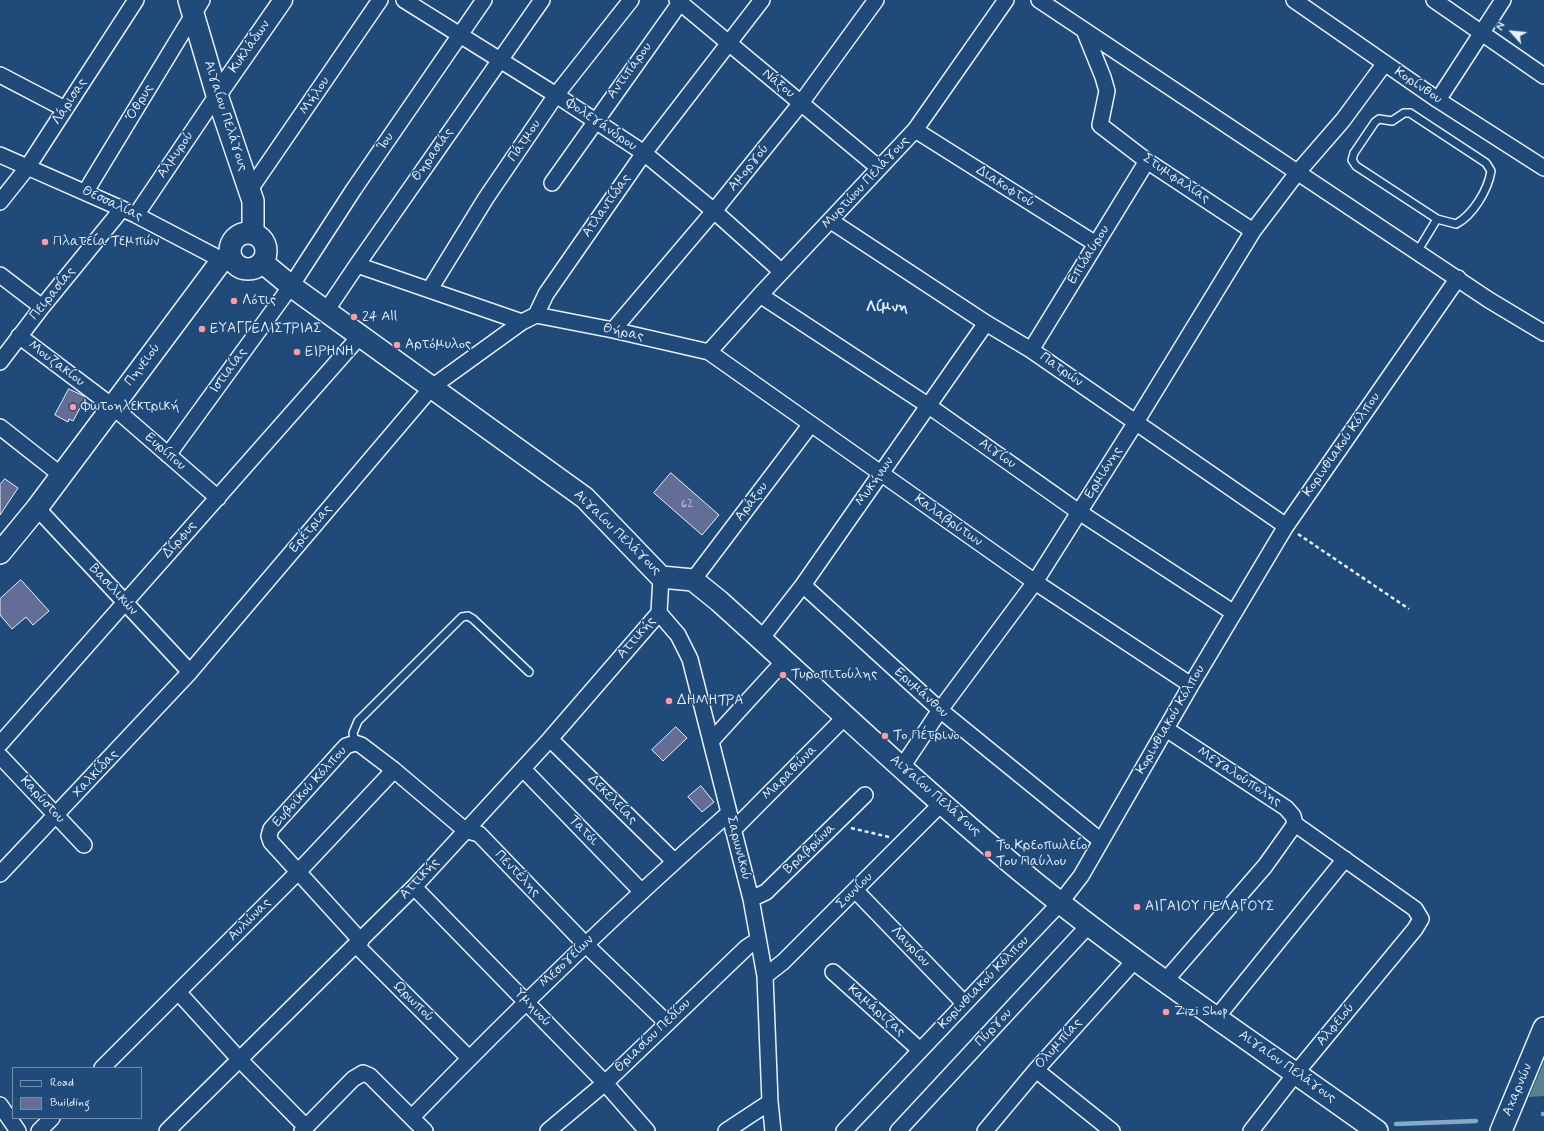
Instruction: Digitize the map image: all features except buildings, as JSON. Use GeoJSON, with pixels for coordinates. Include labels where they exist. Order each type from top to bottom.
{"type":"FeatureCollection","features":[{"type":"Feature","properties":{"kind":"main road","name":"Αιγαίου Πελάγους"},"geometry":{"type":"LineString","coordinates":[[195,5],[217,95],[249,191],[254,214],[253,233]]}},
{"type":"Feature","properties":{"kind":"main road","name":"Πηνειού"},"geometry":{"type":"LineString","coordinates":[[3,544],[37,508],[112,406],[226,258],[233,240],[242,233],[253,233]]}},
{"type":"Feature","properties":{"kind":"main road"},"geometry":{"type":"LineString","coordinates":[[226,258],[245,269],[255,268],[262,262],[266,253],[264,243],[262,239],[253,233]]}},
{"type":"Feature","properties":{"kind":"main road","name":"Αιγαίου Πελάγους"},"geometry":{"type":"LineString","coordinates":[[262,262],[291,286],[585,498],[661,577],[693,580],[785,660],[942,803],[1060,903],[1377,1131]]}},
{"type":"Feature","properties":{"kind":"main road","name":"Αχαρνών"},"geometry":{"type":"LineString","coordinates":[[1501,1131],[1544,1028]]}},
{"type":"Feature","properties":{"kind":"street","name":"Κυκλάδων"},"geometry":{"type":"LineString","coordinates":[[217,95],[283,0]]}},
{"type":"Feature","properties":{"kind":"street","name":"Μήλου"},"geometry":{"type":"LineString","coordinates":[[249,191],[380,0]]}},
{"type":"Feature","properties":{"kind":"street","name":"Φολεγάνδρου"},"geometry":{"type":"LineString","coordinates":[[404,0],[556,95],[644,153],[714,211],[782,272]]}},
{"type":"Feature","properties":{"kind":"street","name":"Ίου"},"geometry":{"type":"LineString","coordinates":[[291,286],[484,0]]}},
{"type":"Feature","properties":{"kind":"street","name":"Θηρασιάς"},"geometry":{"type":"LineString","coordinates":[[326,311],[357,264],[542,0]]}},
{"type":"Feature","properties":{"kind":"street","name":"Πάτμου"},"geometry":{"type":"LineString","coordinates":[[430,289],[486,198],[556,95],[630,0]]}},
{"type":"Feature","properties":{"kind":"street","name":"Ατλαντίδας"},"geometry":{"type":"LineString","coordinates":[[536,316],[546,294],[644,153],[762,0]]}},
{"type":"Feature","properties":{"kind":"street","name":"Αμοργού"},"geometry":{"type":"LineString","coordinates":[[614,330],[714,211],[801,103],[876,0]]}},
{"type":"Feature","properties":{"kind":"street","name":"Μυρτώου Πελάγους"},"geometry":{"type":"LineString","coordinates":[[709,352],[760,295],[915,130],[1006,0]]}},
{"type":"Feature","properties":{"kind":"street"},"geometry":{"type":"LineString","coordinates":[[1039,0],[1416,252],[1458,278],[1489,300],[1544,333]]}},
{"type":"Feature","properties":{"kind":"street","name":"Κορίνθου"},"geometry":{"type":"LineString","coordinates":[[1294,0],[1438,100],[1544,168]]}},
{"type":"Feature","properties":{"kind":"street"},"geometry":{"type":"LineString","coordinates":[[1434,0],[1544,76]]}},
{"type":"Feature","properties":{"kind":"street"},"geometry":{"type":"LineString","coordinates":[[1438,100],[1503,0]]}},
{"type":"Feature","properties":{"kind":"street","name":"Νάξου"},"geometry":{"type":"LineString","coordinates":[[680,1],[728,43],[879,168]]}},
{"type":"Feature","properties":{"kind":"street","name":"Αντιπάρου"},"geometry":{"type":"LineString","coordinates":[[552,183],[594,121],[680,1]]}},
{"type":"Feature","properties":{"kind":"street","name":"Λάρισας"},"geometry":{"type":"LineString","coordinates":[[0,202],[27,168],[65,109],[129,2]]}},
{"type":"Feature","properties":{"kind":"street","name":"Όθρυς"},"geometry":{"type":"LineString","coordinates":[[86,191],[195,5]]}},
{"type":"Feature","properties":{"kind":"street","name":"Στυμφαλίας"},"geometry":{"type":"LineString","coordinates":[[1084,30],[1107,91],[1100,125],[1147,161],[1253,231]]}},
{"type":"Feature","properties":{"kind":"street","name":"Ερμιόνης"},"geometry":{"type":"LineString","coordinates":[[902,767],[940,710],[1035,582],[1136,422],[1253,231],[1297,173],[1343,120],[1386,63]]}},
{"type":"Feature","properties":{"kind":"street"},"geometry":{"type":"LineString","coordinates":[[0,75],[65,109]]}},
{"type":"Feature","properties":{"kind":"street","name":"Αλμυρού"},"geometry":{"type":"LineString","coordinates":[[129,212],[217,95]]}},
{"type":"Feature","properties":{"kind":"street","name":"Διακοφτού"},"geometry":{"type":"LineString","coordinates":[[915,130],[1096,244]]}},
{"type":"Feature","properties":{"kind":"street","name":"Θεσσαλίας"},"geometry":{"type":"LineString","coordinates":[[0,155],[27,168],[86,191],[226,258]]}},
{"type":"Feature","properties":{"kind":"street","name":"Επιδαύρου"},"geometry":{"type":"LineString","coordinates":[[1031,350],[1147,161]]}},
{"type":"Feature","properties":{"kind":"street","name":"Πειρασίας"},"geometry":{"type":"LineString","coordinates":[[0,362],[42,307],[129,212]]}},
{"type":"Feature","properties":{"kind":"street","name":"Πατρών"},"geometry":{"type":"LineString","coordinates":[[831,221],[986,323],[1031,350],[1286,526]]}},
{"type":"Feature","properties":{"kind":"street"},"geometry":{"type":"LineString","coordinates":[[357,264],[522,322]]}},
{"type":"Feature","properties":{"kind":"street"},"geometry":{"type":"LineString","coordinates":[[0,276],[42,307]]}},
{"type":"Feature","properties":{"kind":"street","name":"Κορινθιακού Κόλπου"},"geometry":{"type":"LineString","coordinates":[[844,1131],[1060,903],[1081,876],[1191,685],[1286,526],[1458,278]]}},
{"type":"Feature","properties":{"kind":"street","name":"Ιστιαίας"},"geometry":{"type":"LineString","coordinates":[[168,455],[291,286]]}},
{"type":"Feature","properties":{"kind":"street","name":"Αιγίου"},"geometry":{"type":"LineString","coordinates":[[760,295],[929,406],[1079,512],[1234,614]]}},
{"type":"Feature","properties":{"kind":"street"},"geometry":{"type":"LineString","coordinates":[[432,387],[522,322],[536,316]]}},
{"type":"Feature","properties":{"kind":"street","name":"Θήρας"},"geometry":{"type":"LineString","coordinates":[[536,316],[614,330],[709,352]]}},
{"type":"Feature","properties":{"kind":"street","name":"Μυκήνων"},"geometry":{"type":"LineString","coordinates":[[761,639],[803,585],[882,474],[986,323]]}},
{"type":"Feature","properties":{"kind":"street","name":"Μουζακίου"},"geometry":{"type":"LineString","coordinates":[[19,336],[112,406]]}},
{"type":"Feature","properties":{"kind":"street","name":"Δίρφυς"},"geometry":{"type":"LineString","coordinates":[[0,744],[360,336]]}},
{"type":"Feature","properties":{"kind":"street","name":"Καλαβρύτων"},"geometry":{"type":"LineString","coordinates":[[709,352],[1035,582],[1191,685]]}},
{"type":"Feature","properties":{"kind":"street","name":"Ερέτριας"},"geometry":{"type":"LineString","coordinates":[[190,672],[432,387]]}},
{"type":"Feature","properties":{"kind":"street","name":"Ευρίπου"},"geometry":{"type":"LineString","coordinates":[[112,406],[218,498]]}},
{"type":"Feature","properties":{"kind":"street","name":"Αράξου"},"geometry":{"type":"LineString","coordinates":[[693,580],[811,424]]}},
{"type":"Feature","properties":{"kind":"street"},"geometry":{"type":"LineString","coordinates":[[0,427],[61,476]]}},
{"type":"Feature","properties":{"kind":"street","name":"Βασιλικών"},"geometry":{"type":"LineString","coordinates":[[37,508],[190,672]]}},
{"type":"Feature","properties":{"kind":"street"},"geometry":{"type":"LineString","coordinates":[[659,613],[661,577]]}},
{"type":"Feature","properties":{"kind":"street","name":"Ερυμάνθου"},"geometry":{"type":"LineString","coordinates":[[803,585],[940,710],[1100,841]]}},
{"type":"Feature","properties":{"kind":"street","name":"Αττικής"},"geometry":{"type":"LineString","coordinates":[[167,1131],[414,887],[550,739],[659,613]]}},
{"type":"Feature","properties":{"kind":"street","name":"Σαρωνικού"},"geometry":{"type":"LineString","coordinates":[[659,613],[678,635],[690,659],[712,740],[751,899],[765,976],[770,1102],[774,1131]]}},
{"type":"Feature","properties":{"kind":"street"},"geometry":{"type":"LineString","coordinates":[[712,740],[785,660]]}},
{"type":"Feature","properties":{"kind":"street","name":"Χαλκίδας"},"geometry":{"type":"LineString","coordinates":[[0,874],[190,672]]}},
{"type":"Feature","properties":{"kind":"street","name":"Μαραθώνα"},"geometry":{"type":"LineString","coordinates":[[733,830],[846,716]]}},
{"type":"Feature","properties":{"kind":"street","name":"Μεγαλούπολης"},"geometry":{"type":"LineString","coordinates":[[1166,729],[1286,808],[1293,816],[1295,824]]}},
{"type":"Feature","properties":{"kind":"street","name":"Δεκελείας"},"geometry":{"type":"LineString","coordinates":[[550,739],[674,861]]}},
{"type":"Feature","properties":{"kind":"street","name":"Πεντέλης"},"geometry":{"type":"LineString","coordinates":[[354,743],[361,745],[394,770],[466,830],[479,834],[585,944],[666,1022]]}},
{"type":"Feature","properties":{"kind":"street","name":"Ευβοϊκού Κόλπου"},"geometry":{"type":"LineString","coordinates":[[269,836],[271,829],[346,746],[354,743]]}},
{"type":"Feature","properties":{"kind":"street","name":"Καρύστου"},"geometry":{"type":"LineString","coordinates":[[0,756],[84,845]]}},
{"type":"Feature","properties":{"kind":"street","name":"Τατόι"},"geometry":{"type":"LineString","coordinates":[[523,769],[642,892]]}},
{"type":"Feature","properties":{"kind":"street","name":"Αυλώνας"},"geometry":{"type":"LineString","coordinates":[[103,1067],[298,872],[394,770]]}},
{"type":"Feature","properties":{"kind":"street","name":"Βραβρώνα"},"geometry":{"type":"LineString","coordinates":[[751,899],[766,892],[865,795]]}},
{"type":"Feature","properties":{"kind":"street","name":"Σουνίου"},"geometry":{"type":"LineString","coordinates":[[765,976],[783,962],[942,803]]}},
{"type":"Feature","properties":{"kind":"street","name":"Μεσογείων"},"geometry":{"type":"LineString","coordinates":[[412,1117],[526,1001],[585,944],[674,861],[729,813]]}},
{"type":"Feature","properties":{"kind":"street"},"geometry":{"type":"LineString","coordinates":[[1166,980],[1266,866],[1295,824],[1345,859],[1217,1017]]}},
{"type":"Feature","properties":{"kind":"street","name":"Ωρωπού"},"geometry":{"type":"LineString","coordinates":[[269,836],[271,842],[358,943],[469,1058]]}},
{"type":"Feature","properties":{"kind":"street","name":"Αλφειού"},"geometry":{"type":"LineString","coordinates":[[1251,1131],[1296,1073],[1415,929],[1421,919],[1415,908],[1345,859]]}},
{"type":"Feature","properties":{"kind":"street","name":"Υμηυού"},"geometry":{"type":"LineString","coordinates":[[414,887],[605,1082],[647,1131]]}},
{"type":"Feature","properties":{"kind":"street","name":"Λαυρίου"},"geometry":{"type":"LineString","coordinates":[[855,890],[964,1003]]}},
{"type":"Feature","properties":{"kind":"street","name":"Πύργου"},"geometry":{"type":"LineString","coordinates":[[898,1131],[1089,925]]}},
{"type":"Feature","properties":{"kind":"street","name":"Θριασίου Πεδίου"},"geometry":{"type":"LineString","coordinates":[[548,1131],[605,1082],[666,1022],[747,947],[758,940]]}},
{"type":"Feature","properties":{"kind":"street","name":"Ολυμπίας"},"geometry":{"type":"LineString","coordinates":[[985,1131],[1036,1070],[1136,959]]}},
{"type":"Feature","properties":{"kind":"street","name":"Καμάριζας"},"geometry":{"type":"LineString","coordinates":[[833,972],[920,1050]]}},
{"type":"Feature","properties":{"kind":"street"},"geometry":{"type":"LineString","coordinates":[[179,992],[304,1129],[352,1079],[363,1073],[370,1076],[425,1131]]}},
{"type":"Feature","properties":{"kind":"street"},"geometry":{"type":"LineString","coordinates":[[1036,1070],[1112,1131]]}},
{"type":"Feature","properties":{"kind":"street"},"geometry":{"type":"LineString","coordinates":[[726,1131],[770,1102]]}},
{"type":"Feature","properties":{"kind":"street"},"geometry":{"type":"LineString","coordinates":[[0,1105],[18,1131]]}},
{"type":"Feature","properties":{"kind":"street"},"geometry":{"type":"LineString","coordinates":[[39,1131],[51,1119]]}},
{"type":"Feature","properties":{"kind":"lane"},"geometry":{"type":"LineString","coordinates":[[1404,113],[1410,114],[1486,162],[1491,171],[1489,182],[1466,219],[1456,224],[1437,219],[1356,166],[1352,160],[1354,153],[1375,122],[1379,119],[1392,121],[1404,113]]}},
{"type":"Feature","properties":{"kind":"lane"},"geometry":{"type":"LineString","coordinates":[[1416,252],[1437,219]]}},
{"type":"Feature","properties":{"kind":"lane"},"geometry":{"type":"LineString","coordinates":[[354,743],[353,733],[358,721],[462,617],[468,616],[473,619],[529,672]]}},
{"type":"Feature","properties":{"kind":"path"},"geometry":{"type":"LineString","coordinates":[[1286,526],[1409,609]]}},
{"type":"Feature","properties":{"kind":"path"},"geometry":{"type":"LineString","coordinates":[[835,825],[905,840]]}},
{"type":"Feature","properties":{"kind":"green space"},"geometry":{"type":"Polygon","coordinates":[[[1544,1062],[1544,1096],[1529,1097],[1544,1062]]]}},
{"type":"Feature","properties":{"kind":"waterway"},"geometry":{"type":"LineString","coordinates":[[1396,1124],[1476,1121]]}},
{"type":"Feature","properties":{"kind":"place","name":"Πλατεία Τεμπών"},"geometry":{"type":"Point","coordinates":[45,242]}},
{"type":"Feature","properties":{"kind":"place","name":"Λότις"},"geometry":{"type":"Point","coordinates":[234,301]}},
{"type":"Feature","properties":{"kind":"place","name":"24 All"},"geometry":{"type":"Point","coordinates":[354,317]}},
{"type":"Feature","properties":{"kind":"place","name":"ΕΥΑΓΓΕΛΙΣΤΡΙΑΣ"},"geometry":{"type":"Point","coordinates":[202,329]}},
{"type":"Feature","properties":{"kind":"place","name":"Αρτόμυλος"},"geometry":{"type":"Point","coordinates":[397,345]}},
{"type":"Feature","properties":{"kind":"place","name":"ΕΙΡΗΝΗ"},"geometry":{"type":"Point","coordinates":[297,352]}},
{"type":"Feature","properties":{"kind":"place","name":"Φωτοηλεκτρική"},"geometry":{"type":"Point","coordinates":[73,407]}},
{"type":"Feature","properties":{"kind":"place","name":"Τυροπιτούλης"},"geometry":{"type":"Point","coordinates":[783,675]}},
{"type":"Feature","properties":{"kind":"place","name":"ΔΗΜΗΤΡΑ"},"geometry":{"type":"Point","coordinates":[669,701]}},
{"type":"Feature","properties":{"kind":"place","name":"Το Πέτρινο"},"geometry":{"type":"Point","coordinates":[885,736]}},
{"type":"Feature","properties":{"kind":"place","name":"Το Κρεοπωλείο Του Παύλου"},"geometry":{"type":"Point","coordinates":[988,854]}},
{"type":"Feature","properties":{"kind":"place","name":"ΑΙΓΑΙΟΥ ΠΕΛΑΓΟΥΣ"},"geometry":{"type":"Point","coordinates":[1137,907]}},
{"type":"Feature","properties":{"kind":"place","name":"Zizi Shop"},"geometry":{"type":"Point","coordinates":[1166,1012]}},
{"type":"Feature","properties":{"kind":"district","name":"Λίμνη"},"geometry":{"type":"Point","coordinates":[887,308]}}]}
